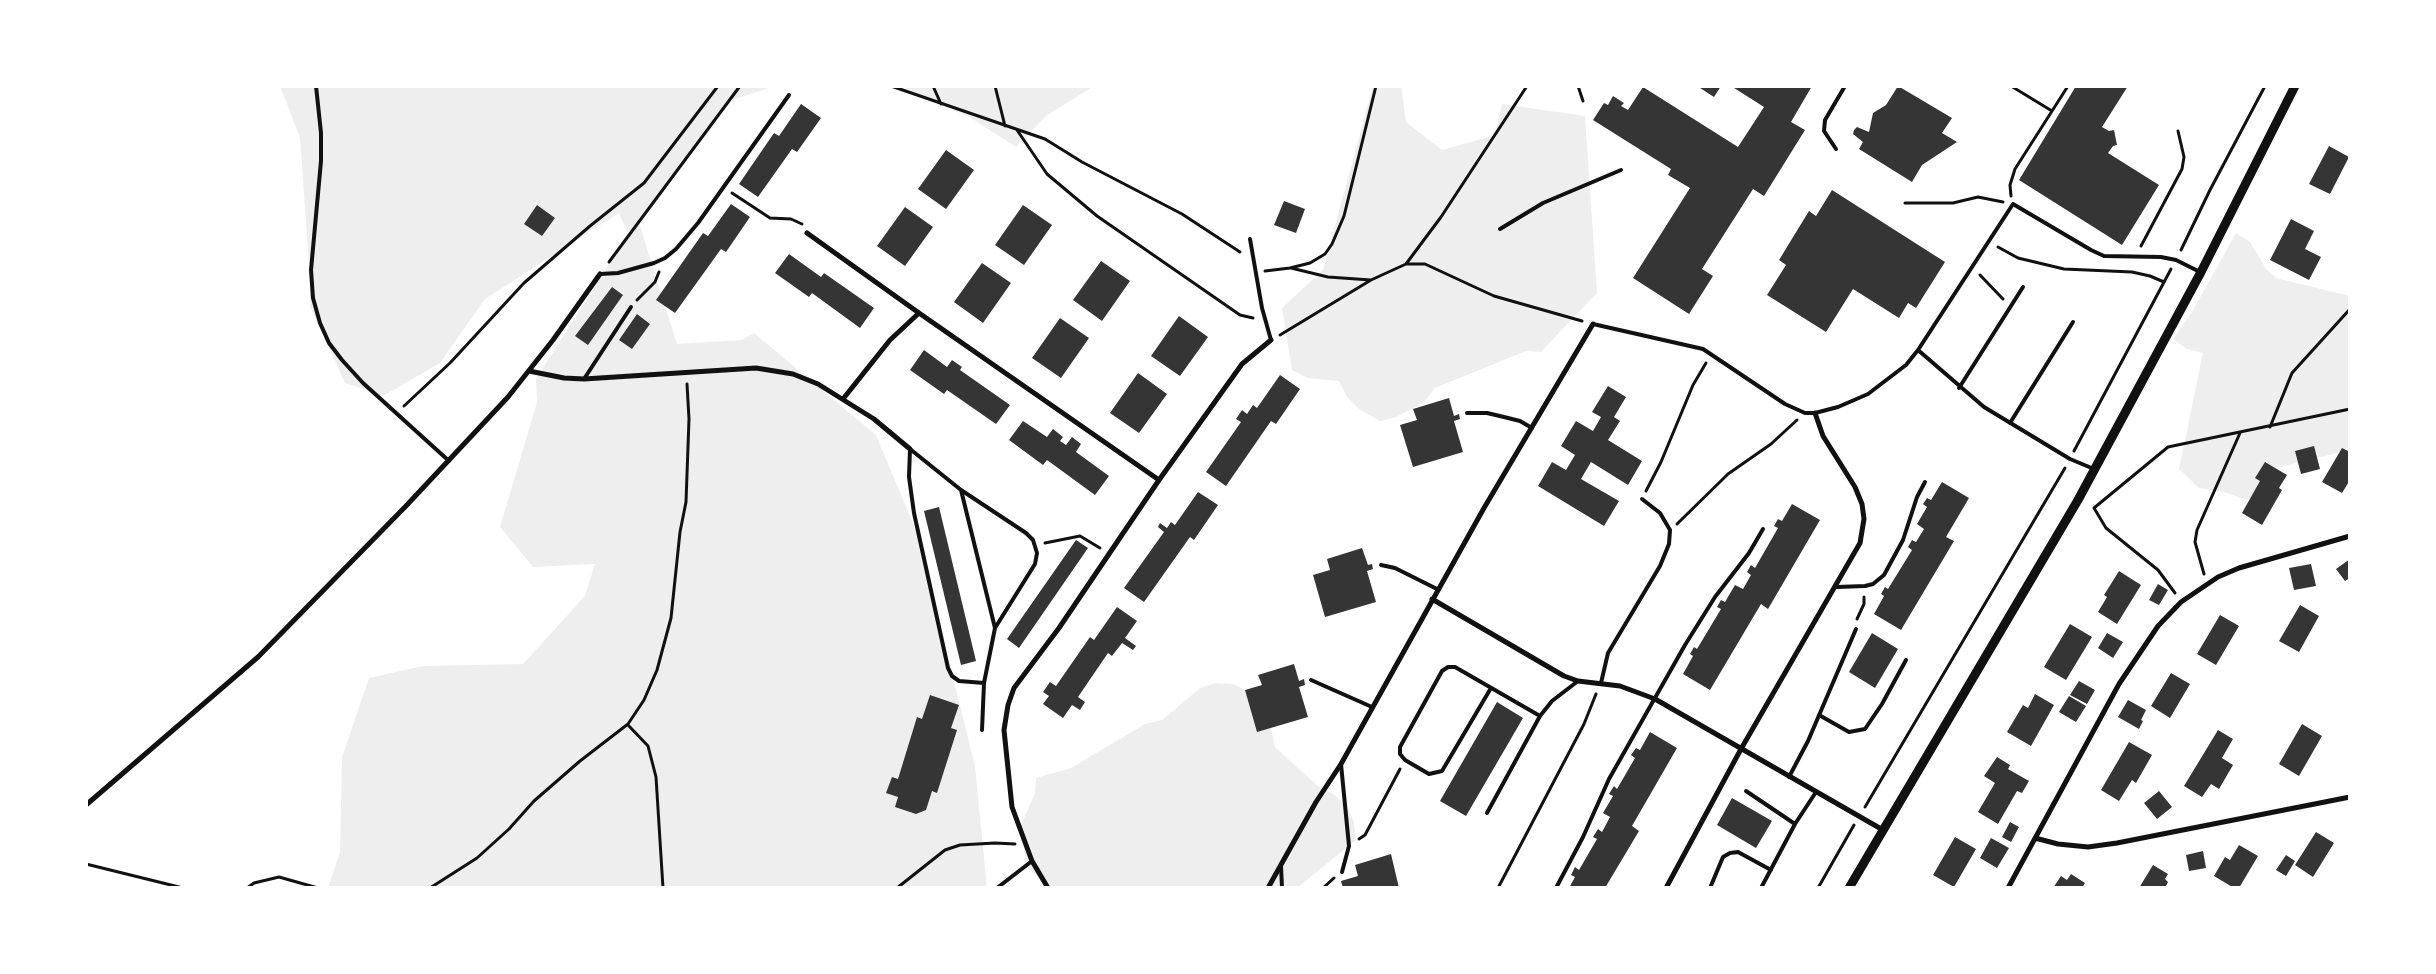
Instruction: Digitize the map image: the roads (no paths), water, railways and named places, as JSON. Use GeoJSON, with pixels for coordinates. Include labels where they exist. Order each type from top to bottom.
{"type":"FeatureCollection","features":[{"type":"Feature","properties":{"kind":"street"},"geometry":{"type":"LineString","coordinates":[[1849,888],[2095,469],[2201,272],[2295,86]]}},
{"type":"Feature","properties":{"kind":"street"},"geometry":{"type":"LineString","coordinates":[[807,233],[919,314],[1159,480]]}},
{"type":"Feature","properties":{"kind":"street"},"geometry":{"type":"LineString","coordinates":[[86,805],[258,656],[449,461],[508,397],[529,371],[600,274]]}},
{"type":"Feature","properties":{"kind":"street"},"geometry":{"type":"LineString","coordinates":[[842,399],[890,340],[919,314]]}},
{"type":"Feature","properties":{"kind":"street"},"geometry":{"type":"LineString","coordinates":[[1268,888],[1341,764],[1432,599],[1593,324]]}},
{"type":"Feature","properties":{"kind":"street"},"geometry":{"type":"LineString","coordinates":[[1048,888],[1032,861],[1012,807],[1006,769],[1004,730],[1008,705],[1014,688],[1059,628],[1159,480],[1242,364],[1271,340]]}},
{"type":"Feature","properties":{"kind":"street"},"geometry":{"type":"LineString","coordinates":[[529,371],[564,378],[584,379],[756,368],[793,374],[818,384],[874,419],[910,449]]}},
{"type":"Feature","properties":{"kind":"street"},"geometry":{"type":"LineString","coordinates":[[1666,888],[1741,749],[1837,587],[1860,543],[1864,519],[1855,486],[1823,436],[1815,413]]}},
{"type":"Feature","properties":{"kind":"street"},"geometry":{"type":"LineString","coordinates":[[2008,888],[2118,684],[2158,626],[2181,602],[2207,584],[2239,568],[2350,536]]}},
{"type":"Feature","properties":{"kind":"street"},"geometry":{"type":"LineString","coordinates":[[1432,599],[1564,676],[1578,681],[1620,686],[1655,699],[1883,830]]}},
{"type":"Feature","properties":{"kind":"street"},"geometry":{"type":"LineString","coordinates":[[2035,838],[2058,844],[2088,847],[2117,843],[2350,797]]}},
{"type":"Feature","properties":{"kind":"lane"},"geometry":{"type":"LineString","coordinates":[[316,86],[321,133],[321,161],[311,270],[313,298],[320,323],[329,343],[364,383],[449,461]]}},
{"type":"Feature","properties":{"kind":"lane"},"geometry":{"type":"LineString","coordinates":[[1836,149],[1827,138],[1824,125],[1825,120],[1846,86]]}},
{"type":"Feature","properties":{"kind":"lane"},"geometry":{"type":"LineString","coordinates":[[600,274],[618,273],[665,258],[698,223],[789,95]]}},
{"type":"Feature","properties":{"kind":"lane"},"geometry":{"type":"LineString","coordinates":[[1500,229],[1543,203],[1621,170]]}},
{"type":"Feature","properties":{"kind":"lane"},"geometry":{"type":"LineString","coordinates":[[1593,324],[1703,349],[1785,404],[1805,413],[1815,413],[1868,394],[1906,365],[1918,350],[2013,204],[2104,256],[2151,256],[2176,260],[2201,272]]}},
{"type":"Feature","properties":{"kind":"lane"},"geometry":{"type":"LineString","coordinates":[[1250,239],[1271,340]]}},
{"type":"Feature","properties":{"kind":"lane"},"geometry":{"type":"LineString","coordinates":[[1959,388],[2023,287]]}},
{"type":"Feature","properties":{"kind":"lane"},"geometry":{"type":"LineString","coordinates":[[584,379],[631,307]]}},
{"type":"Feature","properties":{"kind":"lane"},"geometry":{"type":"LineString","coordinates":[[2010,422],[2073,322]]}},
{"type":"Feature","properties":{"kind":"lane"},"geometry":{"type":"LineString","coordinates":[[1918,350],[1959,388],[1984,407],[2070,459],[2095,469]]}},
{"type":"Feature","properties":{"kind":"lane"},"geometry":{"type":"LineString","coordinates":[[1467,413],[1487,413],[1520,421],[1532,428]]}},
{"type":"Feature","properties":{"kind":"lane"},"geometry":{"type":"LineString","coordinates":[[910,449],[961,490],[1026,533],[1036,546],[1035,564],[996,628],[984,683],[982,730]]}},
{"type":"Feature","properties":{"kind":"lane"},"geometry":{"type":"LineString","coordinates":[[910,449],[909,477],[914,513],[948,668],[952,676],[959,681],[984,683]]}},
{"type":"Feature","properties":{"kind":"lane"},"geometry":{"type":"LineString","coordinates":[[1837,587],[1873,584],[1884,575],[1903,540],[1917,497],[1925,482]]}},
{"type":"Feature","properties":{"kind":"lane"},"geometry":{"type":"LineString","coordinates":[[961,490],[996,628]]}},
{"type":"Feature","properties":{"kind":"lane"},"geometry":{"type":"LineString","coordinates":[[1601,684],[1608,653],[1660,566],[1669,544],[1670,530],[1660,513],[1642,499]]}},
{"type":"Feature","properties":{"kind":"lane"},"geometry":{"type":"LineString","coordinates":[[1556,888],[1583,837],[1608,779],[1715,597],[1749,553],[1763,529]]}},
{"type":"Feature","properties":{"kind":"lane"},"geometry":{"type":"LineString","coordinates":[[1381,565],[1395,568],[1438,589]]}},
{"type":"Feature","properties":{"kind":"lane"},"geometry":{"type":"LineString","coordinates":[[1789,777],[1808,741],[1856,629]]}},
{"type":"Feature","properties":{"kind":"lane"},"geometry":{"type":"LineString","coordinates":[[1819,714],[1849,732],[1865,729],[1882,704],[1906,660]]}},
{"type":"Feature","properties":{"kind":"lane"},"geometry":{"type":"LineString","coordinates":[[1491,688],[1442,771],[1429,774],[1405,760],[1400,754],[1400,746],[1442,671],[1448,667],[1454,667],[1491,688],[1540,716]]}},
{"type":"Feature","properties":{"kind":"lane"},"geometry":{"type":"LineString","coordinates":[[1311,680],[1372,707]]}},
{"type":"Feature","properties":{"kind":"lane"},"geometry":{"type":"LineString","coordinates":[[1487,813],[1540,716],[1552,701],[1578,681]]}},
{"type":"Feature","properties":{"kind":"lane"},"geometry":{"type":"LineString","coordinates":[[1341,764],[1349,846],[1342,872]]}},
{"type":"Feature","properties":{"kind":"lane"},"geometry":{"type":"LineString","coordinates":[[1746,791],[1795,824]]}},
{"type":"Feature","properties":{"kind":"lane"},"geometry":{"type":"LineString","coordinates":[[1761,888],[1795,824],[1816,792]]}},
{"type":"Feature","properties":{"kind":"lane"},"geometry":{"type":"LineString","coordinates":[[1710,888],[1723,857],[1730,854],[1738,852],[1771,870]]}},
{"type":"Feature","properties":{"kind":"lane"},"geometry":{"type":"LineString","coordinates":[[997,888],[1032,861]]}},
{"type":"Feature","properties":{"kind":"lane"},"geometry":{"type":"LineString","coordinates":[[1280,866],[1282,888]]}}]}
